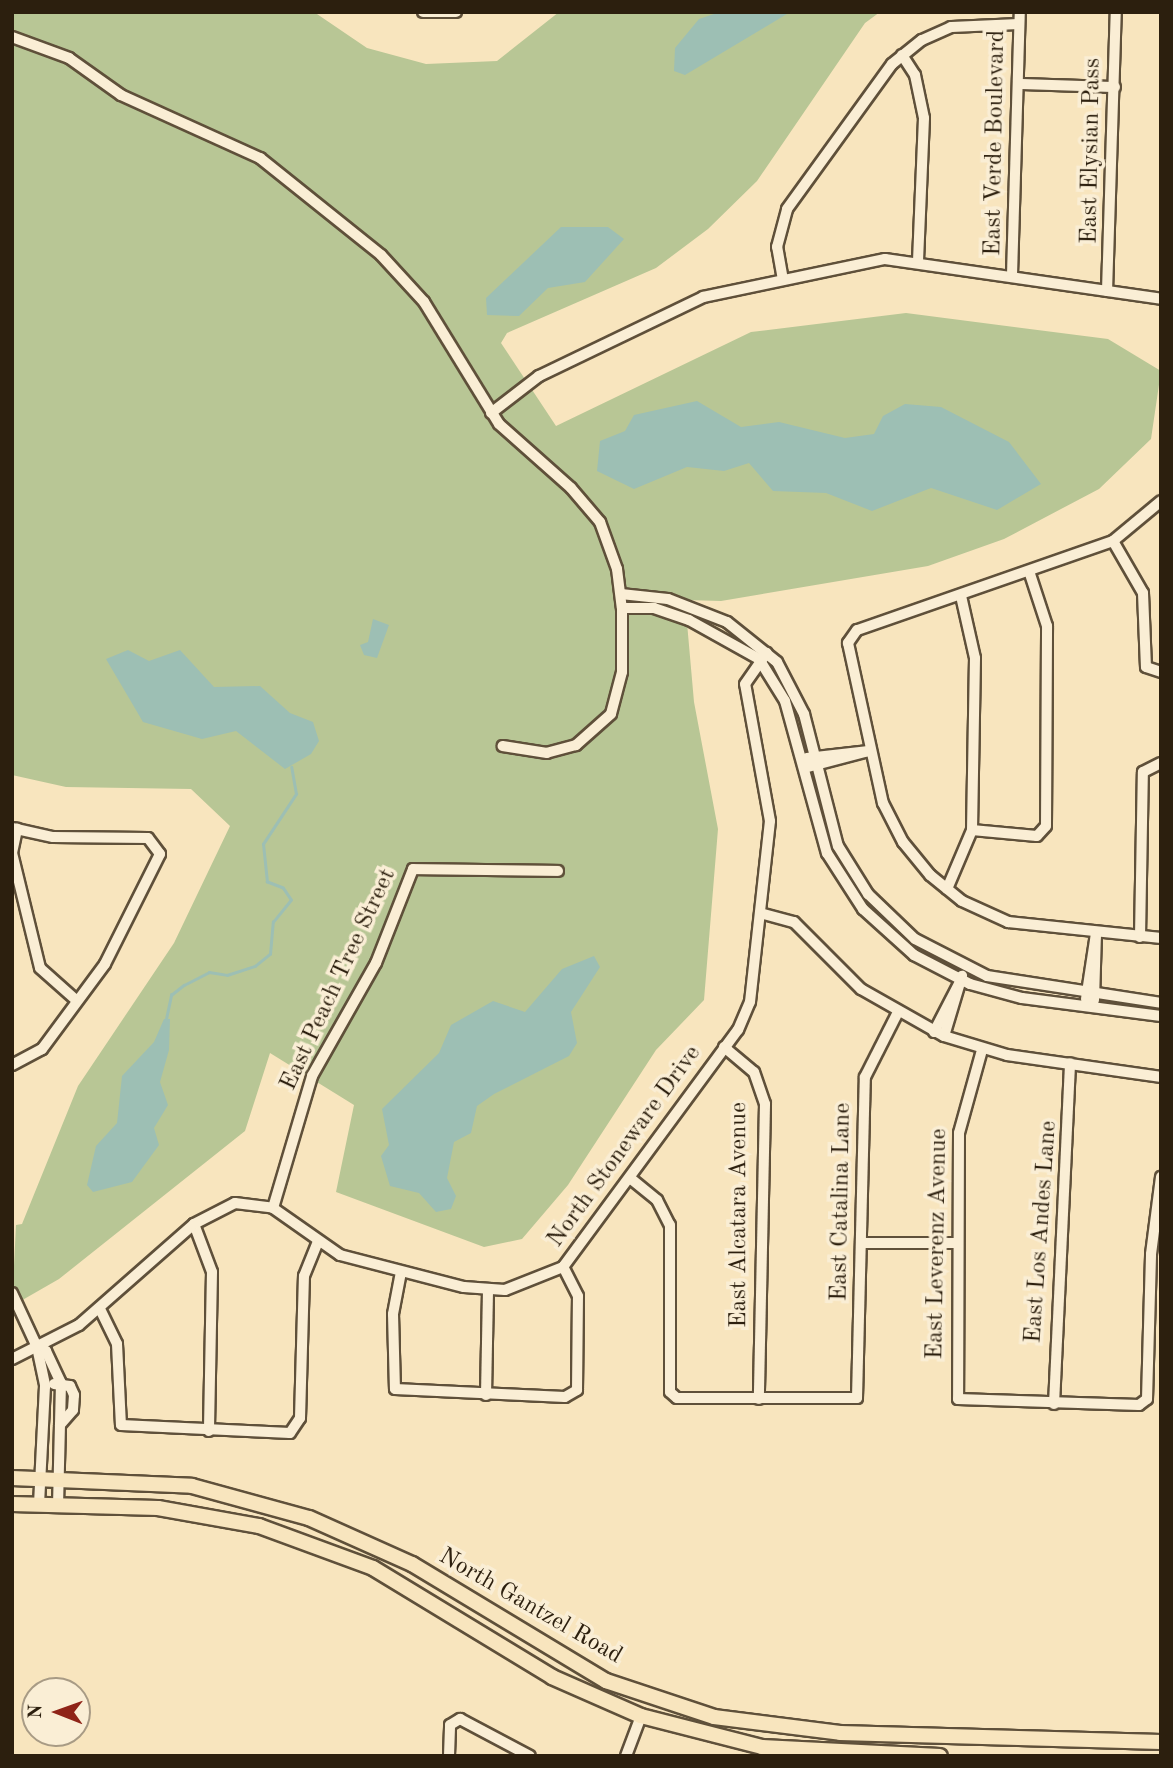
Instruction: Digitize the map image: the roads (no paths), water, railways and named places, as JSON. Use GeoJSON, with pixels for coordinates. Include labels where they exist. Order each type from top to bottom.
{"type":"FeatureCollection","features":[{"type":"Feature","properties":{"kind":"main road","name":"North Gantzel Road"},"geometry":{"type":"LineString","coordinates":[[12,1478],[192,1486],[309,1518],[412,1564],[606,1681],[714,1717],[840,1733],[1161,1742]]}},
{"type":"Feature","properties":{"kind":"main road","name":"North Gantzel Road"},"geometry":{"type":"LineString","coordinates":[[12,1504],[192,1512],[314,1544],[405,1585],[552,1677],[641,1716],[762,1747],[940,1756]]}},
{"type":"Feature","properties":{"kind":"street"},"geometry":{"type":"LineString","coordinates":[[423,12],[456,12]]}},
{"type":"Feature","properties":{"kind":"street","name":"East Verde Boulevard"},"geometry":{"type":"LineString","coordinates":[[1012,275],[1020,12]]}},
{"type":"Feature","properties":{"kind":"street","name":"East Elysian Pass"},"geometry":{"type":"LineString","coordinates":[[1107,291],[1116,12]]}},
{"type":"Feature","properties":{"kind":"street"},"geometry":{"type":"LineString","coordinates":[[783,280],[777,247],[787,209],[902,55],[951,27],[1019,24]]}},
{"type":"Feature","properties":{"kind":"street"},"geometry":{"type":"LineString","coordinates":[[12,37],[69,58],[121,95],[260,158],[286,178],[404,277],[491,412],[587,504],[611,547],[621,594],[622,672],[611,714],[576,745],[547,753],[503,746]]}},
{"type":"Feature","properties":{"kind":"street"},"geometry":{"type":"LineString","coordinates":[[902,55],[915,75],[924,118],[918,261]]}},
{"type":"Feature","properties":{"kind":"street"},"geometry":{"type":"LineString","coordinates":[[1019,85],[1115,87]]}},
{"type":"Feature","properties":{"kind":"street"},"geometry":{"type":"LineString","coordinates":[[491,412],[539,376],[703,298],[886,259],[918,261],[1161,299]]}},
{"type":"Feature","properties":{"kind":"street"},"geometry":{"type":"LineString","coordinates":[[1161,501],[1113,541],[1030,575],[961,596],[850,636],[869,751],[903,842],[947,889],[1008,922],[1161,938]]}},
{"type":"Feature","properties":{"kind":"street"},"geometry":{"type":"LineString","coordinates":[[1113,541],[1143,593],[1146,667],[1161,672]]}},
{"type":"Feature","properties":{"kind":"street"},"geometry":{"type":"LineString","coordinates":[[972,830],[1044,834],[1048,626],[1030,575]]}},
{"type":"Feature","properties":{"kind":"street"},"geometry":{"type":"LineString","coordinates":[[621,594],[656,596],[704,612],[741,630],[799,699],[834,837],[868,894],[915,939],[963,974],[1161,1003]]}},
{"type":"Feature","properties":{"kind":"street"},"geometry":{"type":"LineString","coordinates":[[947,889],[972,830],[975,659],[961,596]]}},
{"type":"Feature","properties":{"kind":"street"},"geometry":{"type":"LineString","coordinates":[[622,608],[654,608],[690,620],[763,656],[785,701],[800,764],[827,853],[863,909],[914,955],[1022,998],[1161,1016]]}},
{"type":"Feature","properties":{"kind":"street","name":"North Stoneware Drive"},"geometry":{"type":"LineString","coordinates":[[273,1208],[317,1244],[401,1272],[488,1290],[517,1287],[563,1267],[724,1047],[750,1002],[770,821],[745,696],[763,656]]}},
{"type":"Feature","properties":{"kind":"street"},"geometry":{"type":"LineString","coordinates":[[800,764],[869,751]]}},
{"type":"Feature","properties":{"kind":"street"},"geometry":{"type":"LineString","coordinates":[[1140,937],[1146,766],[1161,763]]}},
{"type":"Feature","properties":{"kind":"street"},"geometry":{"type":"LineString","coordinates":[[12,1065],[42,1049],[76,1000],[128,923],[160,846],[138,836],[83,839],[15,829],[12,853],[40,968],[76,1000]]}},
{"type":"Feature","properties":{"kind":"street","name":"East Peach Tree Street"},"geometry":{"type":"LineString","coordinates":[[273,1208],[312,1076],[376,963],[413,869],[558,871]]}},
{"type":"Feature","properties":{"kind":"street"},"geometry":{"type":"LineString","coordinates":[[760,913],[794,922],[861,989],[897,1014],[939,1034],[982,1050],[1161,1077]]}},
{"type":"Feature","properties":{"kind":"street"},"geometry":{"type":"LineString","coordinates":[[1089,1006],[1096,933]]}},
{"type":"Feature","properties":{"kind":"street"},"geometry":{"type":"LineString","coordinates":[[939,1034],[963,974]]}},
{"type":"Feature","properties":{"kind":"street","name":"East Catalina Lane"},"geometry":{"type":"LineString","coordinates":[[760,1399],[856,1398],[866,1077],[897,1014]]}},
{"type":"Feature","properties":{"kind":"street","name":"East Alcatara Avenue"},"geometry":{"type":"LineString","coordinates":[[724,1047],[754,1072],[765,1104],[760,1399]]}},
{"type":"Feature","properties":{"kind":"street","name":"East Leverenz Avenue"},"geometry":{"type":"LineString","coordinates":[[982,1050],[961,1121],[958,1399],[1054,1404]]}},
{"type":"Feature","properties":{"kind":"street","name":"East Los Andes Lane"},"geometry":{"type":"LineString","coordinates":[[1054,1404],[1070,1063]]}},
{"type":"Feature","properties":{"kind":"street"},"geometry":{"type":"LineString","coordinates":[[1054,1404],[1139,1405],[1147,1399],[1151,1254],[1161,1177]]}},
{"type":"Feature","properties":{"kind":"street"},"geometry":{"type":"LineString","coordinates":[[630,1178],[657,1200],[670,1225],[670,1392],[677,1398],[760,1399]]}},
{"type":"Feature","properties":{"kind":"street"},"geometry":{"type":"LineString","coordinates":[[12,1359],[100,1309],[194,1224],[235,1203],[273,1208]]}},
{"type":"Feature","properties":{"kind":"street"},"geometry":{"type":"LineString","coordinates":[[194,1224],[212,1272],[209,1431]]}},
{"type":"Feature","properties":{"kind":"street"},"geometry":{"type":"LineString","coordinates":[[861,1243],[958,1243]]}},
{"type":"Feature","properties":{"kind":"street"},"geometry":{"type":"LineString","coordinates":[[100,1309],[117,1343],[121,1425],[209,1431],[296,1429],[303,1284],[317,1244]]}},
{"type":"Feature","properties":{"kind":"street"},"geometry":{"type":"LineString","coordinates":[[401,1272],[393,1314],[395,1389],[565,1397],[577,1390],[578,1296],[563,1267]]}},
{"type":"Feature","properties":{"kind":"street"},"geometry":{"type":"LineString","coordinates":[[486,1395],[488,1290]]}},
{"type":"Feature","properties":{"kind":"street"},"geometry":{"type":"LineString","coordinates":[[12,1293],[37,1347],[45,1386],[43,1479],[39,1505]]}},
{"type":"Feature","properties":{"kind":"street"},"geometry":{"type":"LineString","coordinates":[[37,1347],[46,1351],[61,1383],[58,1505]]}},
{"type":"Feature","properties":{"kind":"street"},"geometry":{"type":"LineString","coordinates":[[45,1386],[61,1383]]}},
{"type":"Feature","properties":{"kind":"street"},"geometry":{"type":"LineString","coordinates":[[626,1756],[641,1716]]}},
{"type":"Feature","properties":{"kind":"street"},"geometry":{"type":"LineString","coordinates":[[449,1756],[452,1720],[530,1756]]}},
{"type":"Feature","properties":{"kind":"water"},"geometry":{"type":"Polygon","coordinates":[[[720,12],[809,12],[787,14],[685,75],[674,71],[675,48],[699,19],[720,12]]]}},
{"type":"Feature","properties":{"kind":"water"},"geometry":{"type":"Polygon","coordinates":[[[561,227],[608,227],[624,239],[585,282],[548,288],[519,316],[487,315],[486,298],[561,227]]]}},
{"type":"Feature","properties":{"kind":"water"},"geometry":{"type":"Polygon","coordinates":[[[697,401],[741,427],[779,422],[845,438],[874,434],[883,416],[905,404],[941,407],[1009,442],[1041,484],[997,510],[931,488],[872,511],[826,493],[773,491],[749,463],[724,471],[687,467],[634,489],[597,471],[600,441],[625,431],[634,415],[697,401]]]}},
{"type":"Feature","properties":{"kind":"water"},"geometry":{"type":"Polygon","coordinates":[[[373,619],[389,625],[377,658],[364,655],[360,645],[368,642],[373,619]]]}},
{"type":"Feature","properties":{"kind":"water"},"geometry":{"type":"Polygon","coordinates":[[[128,650],[149,661],[180,650],[214,687],[260,686],[290,713],[313,722],[319,741],[311,754],[285,769],[236,731],[202,739],[143,722],[106,659],[128,650]]]}},
{"type":"Feature","properties":{"kind":"water"},"geometry":{"type":"Polygon","coordinates":[[[594,956],[600,967],[571,1012],[577,1043],[569,1056],[494,1094],[477,1106],[471,1133],[454,1142],[447,1178],[456,1196],[451,1209],[436,1212],[419,1193],[390,1186],[381,1156],[389,1145],[382,1109],[439,1053],[451,1025],[493,1001],[525,1012],[562,969],[594,956]]]}},
{"type":"Feature","properties":{"kind":"water"},"geometry":{"type":"Polygon","coordinates":[[[164,1019],[170,1019],[169,1050],[160,1082],[168,1105],[154,1128],[159,1145],[132,1182],[93,1192],[87,1185],[96,1146],[117,1123],[122,1076],[154,1042],[164,1019]]]}},
{"type":"Feature","properties":{"kind":"waterway"},"geometry":{"type":"LineString","coordinates":[[166,1019],[171,995],[184,985],[209,972],[227,975],[255,966],[270,954],[273,922],[291,900],[283,888],[267,882],[263,844],[296,794],[291,767]]}}]}
